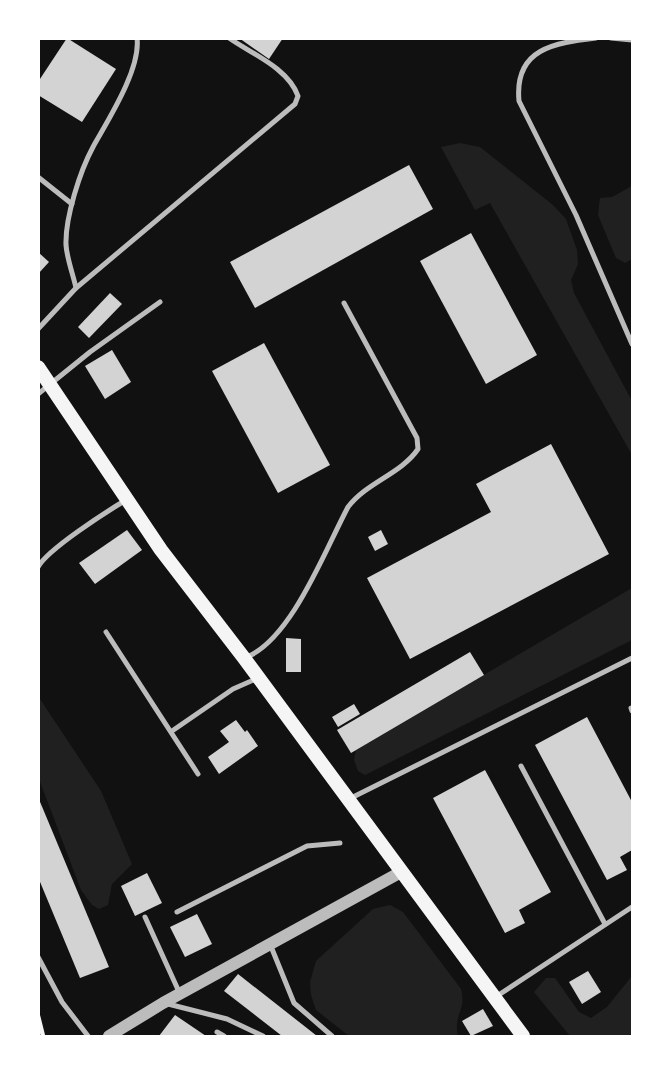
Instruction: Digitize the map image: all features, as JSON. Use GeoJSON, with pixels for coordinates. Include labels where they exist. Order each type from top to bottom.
{"type":"FeatureCollection","features":[{"type":"Feature","properties":{"kind":"main road"},"geometry":{"type":"LineString","coordinates":[[38,366],[44,388],[128,498],[161,550],[349,799],[523,1037]]}},
{"type":"Feature","properties":{"kind":"street"},"geometry":{"type":"LineString","coordinates":[[109,1037],[163,1003],[401,872]]}},
{"type":"Feature","properties":{"kind":"lane"},"geometry":{"type":"LineString","coordinates":[[76,288],[66,245],[72,204],[91,150],[113,114],[139,51],[137,38]]}},
{"type":"Feature","properties":{"kind":"lane"},"geometry":{"type":"LineString","coordinates":[[38,329],[76,288],[295,104],[298,96],[294,84],[286,76],[229,38]]}},
{"type":"Feature","properties":{"kind":"lane"},"geometry":{"type":"LineString","coordinates":[[596,38],[559,43],[536,53],[523,68],[517,84],[519,101],[576,215],[632,344]]}},
{"type":"Feature","properties":{"kind":"lane"},"geometry":{"type":"LineString","coordinates":[[611,38],[632,40]]}},
{"type":"Feature","properties":{"kind":"lane"},"geometry":{"type":"LineString","coordinates":[[38,177],[72,204]]}},
{"type":"Feature","properties":{"kind":"lane"},"geometry":{"type":"LineString","coordinates":[[44,388],[160,302]]}},
{"type":"Feature","properties":{"kind":"lane"},"geometry":{"type":"LineString","coordinates":[[244,658],[261,651],[290,619],[356,496],[411,459],[418,449],[417,438],[344,303]]}},
{"type":"Feature","properties":{"kind":"lane"},"geometry":{"type":"LineString","coordinates":[[38,567],[62,545],[128,498]]}},
{"type":"Feature","properties":{"kind":"lane"},"geometry":{"type":"LineString","coordinates":[[106,632],[198,774]]}},
{"type":"Feature","properties":{"kind":"lane"},"geometry":{"type":"LineString","coordinates":[[349,799],[632,657]]}},
{"type":"Feature","properties":{"kind":"lane"},"geometry":{"type":"LineString","coordinates":[[172,731],[233,689],[258,678]]}},
{"type":"Feature","properties":{"kind":"lane"},"geometry":{"type":"LineString","coordinates":[[521,766],[605,924]]}},
{"type":"Feature","properties":{"kind":"lane"},"geometry":{"type":"LineString","coordinates":[[177,912],[307,846],[340,843]]}},
{"type":"Feature","properties":{"kind":"lane"},"geometry":{"type":"LineString","coordinates":[[494,998],[632,907]]}},
{"type":"Feature","properties":{"kind":"lane"},"geometry":{"type":"LineString","coordinates":[[145,918],[180,994]]}},
{"type":"Feature","properties":{"kind":"lane"},"geometry":{"type":"LineString","coordinates":[[270,944],[294,1003],[332,1037]]}},
{"type":"Feature","properties":{"kind":"lane"},"geometry":{"type":"LineString","coordinates":[[38,957],[62,1002],[88,1037]]}},
{"type":"Feature","properties":{"kind":"lane"},"geometry":{"type":"LineString","coordinates":[[163,1003],[227,1019],[263,1037]]}},
{"type":"Feature","properties":{"kind":"lane"},"geometry":{"type":"LineString","coordinates":[[217,1032],[224,1037]]}},
{"type":"Feature","properties":{"kind":"path"},"geometry":{"type":"LineString","coordinates":[[38,1016],[43,1037]]}},
{"type":"Feature","properties":{"kind":"shaded area"},"geometry":{"type":"Polygon","coordinates":[[[460,143],[480,147],[553,205],[566,219],[577,250],[578,264],[571,280],[574,293],[632,401],[632,455],[490,203],[475,210],[441,147],[460,143]]]}},
{"type":"Feature","properties":{"kind":"shaded area"},"geometry":{"type":"Polygon","coordinates":[[[632,186],[632,259],[625,263],[616,258],[598,215],[600,198],[612,197],[632,186]]]}},
{"type":"Feature","properties":{"kind":"shaded area"},"geometry":{"type":"Polygon","coordinates":[[[632,588],[632,640],[365,775],[358,771],[354,760],[356,750],[632,588]]]}},
{"type":"Feature","properties":{"kind":"shaded area"},"geometry":{"type":"Polygon","coordinates":[[[38,696],[101,791],[132,864],[112,884],[108,905],[99,909],[92,905],[81,890],[39,779],[38,696]]]}},
{"type":"Feature","properties":{"kind":"shaded area"},"geometry":{"type":"Polygon","coordinates":[[[390,905],[403,912],[461,989],[458,1036],[349,1036],[316,1010],[310,982],[316,961],[373,909],[390,905]]]}},
{"type":"Feature","properties":{"kind":"shaded area"},"geometry":{"type":"Polygon","coordinates":[[[632,976],[632,1036],[570,1036],[534,992],[546,978],[555,978],[579,1012],[591,1018],[607,1007],[632,976]]]}},
{"type":"Feature","properties":{"kind":"building"},"geometry":{"type":"Polygon","coordinates":[[[67,38],[116,69],[82,122],[38,95],[38,82],[67,38]]]}},
{"type":"Feature","properties":{"kind":"building"},"geometry":{"type":"Polygon","coordinates":[[[239,38],[283,38],[269,59],[239,38]]]}},
{"type":"Feature","properties":{"kind":"building"},"geometry":{"type":"Polygon","coordinates":[[[409,165],[433,209],[255,308],[230,262],[409,165]]]}},
{"type":"Feature","properties":{"kind":"building"},"geometry":{"type":"Polygon","coordinates":[[[471,233],[537,355],[486,384],[420,261],[471,233]]]}},
{"type":"Feature","properties":{"kind":"building"},"geometry":{"type":"Polygon","coordinates":[[[38,252],[49,262],[38,274],[38,252]]]}},
{"type":"Feature","properties":{"kind":"building"},"geometry":{"type":"Polygon","coordinates":[[[110,293],[122,304],[89,338],[78,327],[110,293]]]}},
{"type":"Feature","properties":{"kind":"building"},"geometry":{"type":"Polygon","coordinates":[[[264,343],[330,465],[278,493],[212,371],[264,343]]]}},
{"type":"Feature","properties":{"kind":"building"},"geometry":{"type":"Polygon","coordinates":[[[112,350],[131,382],[105,399],[85,366],[112,350]]]}},
{"type":"Feature","properties":{"kind":"building"},"geometry":{"type":"Polygon","coordinates":[[[551,444],[609,554],[410,659],[367,578],[491,512],[476,484],[551,444]]]}},
{"type":"Feature","properties":{"kind":"building"},"geometry":{"type":"Polygon","coordinates":[[[127,530],[142,550],[95,584],[79,563],[127,530]]]}},
{"type":"Feature","properties":{"kind":"building"},"geometry":{"type":"Polygon","coordinates":[[[381,530],[388,544],[375,551],[368,537],[381,530]]]}},
{"type":"Feature","properties":{"kind":"building"},"geometry":{"type":"Polygon","coordinates":[[[286,638],[301,639],[301,672],[286,672],[286,638]]]}},
{"type":"Feature","properties":{"kind":"building"},"geometry":{"type":"Polygon","coordinates":[[[470,652],[484,675],[351,753],[337,730],[470,652]]]}},
{"type":"Feature","properties":{"kind":"building"},"geometry":{"type":"Polygon","coordinates":[[[354,704],[360,714],[338,727],[332,717],[354,704]]]}},
{"type":"Feature","properties":{"kind":"building"},"geometry":{"type":"Polygon","coordinates":[[[587,717],[632,802],[632,850],[620,857],[627,870],[607,880],[535,745],[587,717]]]}},
{"type":"Feature","properties":{"kind":"building"},"geometry":{"type":"Polygon","coordinates":[[[236,720],[258,746],[219,774],[208,757],[229,742],[220,731],[236,720]]]}},
{"type":"Feature","properties":{"kind":"building"},"geometry":{"type":"Polygon","coordinates":[[[485,770],[551,892],[519,910],[525,923],[505,933],[433,798],[485,770]]]}},
{"type":"Feature","properties":{"kind":"building"},"geometry":{"type":"Polygon","coordinates":[[[38,797],[109,967],[80,978],[38,877],[38,797]]]}},
{"type":"Feature","properties":{"kind":"building"},"geometry":{"type":"Polygon","coordinates":[[[147,873],[162,903],[135,916],[121,886],[147,873]]]}},
{"type":"Feature","properties":{"kind":"building"},"geometry":{"type":"Polygon","coordinates":[[[197,914],[212,944],[185,957],[170,927],[197,914]]]}},
{"type":"Feature","properties":{"kind":"building"},"geometry":{"type":"Polygon","coordinates":[[[588,971],[601,992],[582,1004],[569,982],[588,971]]]}},
{"type":"Feature","properties":{"kind":"building"},"geometry":{"type":"Polygon","coordinates":[[[238,974],[317,1036],[282,1036],[224,991],[238,974]]]}},
{"type":"Feature","properties":{"kind":"building"},"geometry":{"type":"Polygon","coordinates":[[[483,1009],[493,1026],[471,1036],[462,1021],[483,1009]]]}},
{"type":"Feature","properties":{"kind":"building"},"geometry":{"type":"Polygon","coordinates":[[[175,1015],[206,1036],[159,1036],[175,1015]]]}}]}
